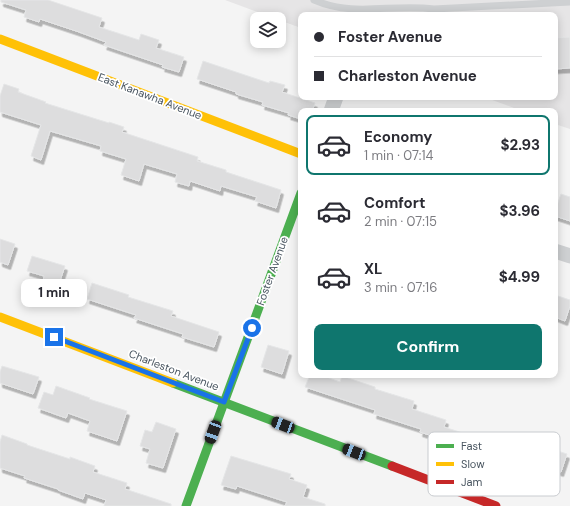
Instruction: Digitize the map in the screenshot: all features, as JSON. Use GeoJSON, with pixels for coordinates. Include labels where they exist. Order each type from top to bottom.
{"type":"FeatureCollection","features":[{"type":"Feature","properties":{"kind":"street","name":"East Kanawha Avenue"},"geometry":{"type":"LineString","coordinates":[[0,39],[298,153]]}},
{"type":"Feature","properties":{"kind":"street","name":"Foster Avenue"},"geometry":{"type":"LineString","coordinates":[[186,506],[298,202]]}},
{"type":"Feature","properties":{"kind":"street"},"geometry":{"type":"LineString","coordinates":[[558,252],[570,256]]}},
{"type":"Feature","properties":{"kind":"street","name":"Charleston Avenue"},"geometry":{"type":"LineString","coordinates":[[0,317],[428,480]]}},
{"type":"Feature","properties":{"kind":"street","name":"Charleston Avenue"},"geometry":{"type":"LineString","coordinates":[[470,496],[496,506]]}},
{"type":"Feature","properties":{"kind":"lane"},"geometry":{"type":"LineString","coordinates":[[314,0],[338,8],[367,12],[422,7],[434,9],[570,2]]}},
{"type":"Feature","properties":{"kind":"shaded area"},"geometry":{"type":"Polygon","coordinates":[[[225,0],[570,0],[570,129],[558,125],[558,108],[514,108],[492,100],[558,100],[558,12],[298,12],[298,27],[286,23],[286,12],[257,12],[225,0]]]}},
{"type":"Feature","properties":{"kind":"building"},"geometry":{"type":"Polygon","coordinates":[[[1,0],[48,0],[102,18],[99,27],[139,40],[141,34],[159,40],[156,48],[184,57],[179,72],[104,45],[106,42],[79,32],[40,19],[39,22],[24,17],[26,10],[1,2],[1,0]]]}},
{"type":"Feature","properties":{"kind":"building"},"geometry":{"type":"Polygon","coordinates":[[[570,37],[570,68],[558,69],[558,38],[570,37]]]}},
{"type":"Feature","properties":{"kind":"building"},"geometry":{"type":"Polygon","coordinates":[[[203,61],[269,83],[270,81],[285,85],[282,92],[298,97],[298,100],[306,100],[315,103],[313,108],[298,108],[298,118],[288,115],[289,113],[262,105],[263,102],[236,94],[236,92],[197,79],[203,61]]]}},
{"type":"Feature","properties":{"kind":"building"},"geometry":{"type":"Polygon","coordinates":[[[4,84],[19,89],[18,92],[46,102],[45,103],[124,127],[122,132],[198,157],[197,161],[281,190],[276,208],[255,201],[257,197],[221,186],[220,191],[190,181],[189,186],[175,182],[177,174],[144,164],[139,181],[121,175],[126,159],[100,151],[101,146],[50,131],[41,160],[31,156],[41,125],[0,112],[0,96],[4,84]]]}},
{"type":"Feature","properties":{"kind":"building"},"geometry":{"type":"Polygon","coordinates":[[[561,194],[570,197],[570,221],[558,217],[558,202],[561,194]]]}},
{"type":"Feature","properties":{"kind":"building"},"geometry":{"type":"Polygon","coordinates":[[[0,239],[15,244],[8,265],[0,262],[0,239]]]}},
{"type":"Feature","properties":{"kind":"building"},"geometry":{"type":"Polygon","coordinates":[[[32,256],[65,266],[58,287],[43,282],[44,276],[27,271],[32,256]]]}},
{"type":"Feature","properties":{"kind":"building"},"geometry":{"type":"Polygon","coordinates":[[[92,283],[129,295],[128,297],[173,311],[171,316],[219,332],[214,347],[182,337],[183,334],[134,318],[136,315],[87,299],[92,283]]]}},
{"type":"Feature","properties":{"kind":"building"},"geometry":{"type":"Polygon","coordinates":[[[558,296],[570,300],[570,306],[565,321],[558,318],[558,296]]]}},
{"type":"Feature","properties":{"kind":"building"},"geometry":{"type":"Polygon","coordinates":[[[268,345],[289,351],[282,374],[261,367],[268,345]]]}},
{"type":"Feature","properties":{"kind":"building"},"geometry":{"type":"Polygon","coordinates":[[[2,366],[39,377],[33,394],[0,383],[0,372],[2,366]]]}},
{"type":"Feature","properties":{"kind":"building"},"geometry":{"type":"Polygon","coordinates":[[[309,378],[329,378],[340,382],[341,378],[348,378],[375,387],[375,389],[414,401],[412,409],[446,420],[444,427],[460,432],[428,432],[428,435],[420,432],[421,429],[374,414],[375,410],[305,387],[309,378]]]}},
{"type":"Feature","properties":{"kind":"building"},"geometry":{"type":"Polygon","coordinates":[[[56,386],[90,398],[89,399],[127,411],[117,441],[87,431],[90,421],[68,413],[66,418],[38,408],[44,392],[53,395],[56,386]]]}},
{"type":"Feature","properties":{"kind":"building"},"geometry":{"type":"Polygon","coordinates":[[[156,422],[176,429],[163,468],[146,463],[150,449],[140,446],[145,430],[152,432],[156,422]]]}},
{"type":"Feature","properties":{"kind":"building"},"geometry":{"type":"Polygon","coordinates":[[[2,435],[27,445],[70,459],[70,457],[95,466],[93,472],[127,483],[125,489],[171,504],[171,506],[104,506],[106,500],[85,493],[83,499],[24,478],[25,476],[0,468],[0,442],[2,435]]]}},
{"type":"Feature","properties":{"kind":"building"},"geometry":{"type":"Polygon","coordinates":[[[560,452],[567,454],[560,472],[560,452]]]}},
{"type":"Feature","properties":{"kind":"building"},"geometry":{"type":"Polygon","coordinates":[[[231,456],[291,474],[289,479],[307,485],[303,497],[325,504],[325,506],[285,506],[287,502],[237,486],[236,489],[221,485],[231,456]]]}},
{"type":"Feature","properties":{"kind":"traffic: fast"},"geometry":{"type":"LineString","coordinates":[[186,506],[298,201]]}},
{"type":"Feature","properties":{"kind":"traffic: fast"},"geometry":{"type":"LineString","coordinates":[[173,383],[392,466]]}},
{"type":"Feature","properties":{"kind":"traffic: slow"},"geometry":{"type":"LineString","coordinates":[[0,39],[298,153]]}},
{"type":"Feature","properties":{"kind":"traffic: slow"},"geometry":{"type":"LineString","coordinates":[[0,317],[173,383]]}},
{"type":"Feature","properties":{"kind":"traffic: jam"},"geometry":{"type":"LineString","coordinates":[[392,466],[428,480]]}},
{"type":"Feature","properties":{"kind":"traffic: jam"},"geometry":{"type":"LineString","coordinates":[[470,496],[496,506]]}},
{"type":"Feature","properties":{"kind":"route"},"geometry":{"type":"LineString","coordinates":[[54,337],[224,402],[252,328]]}}]}
